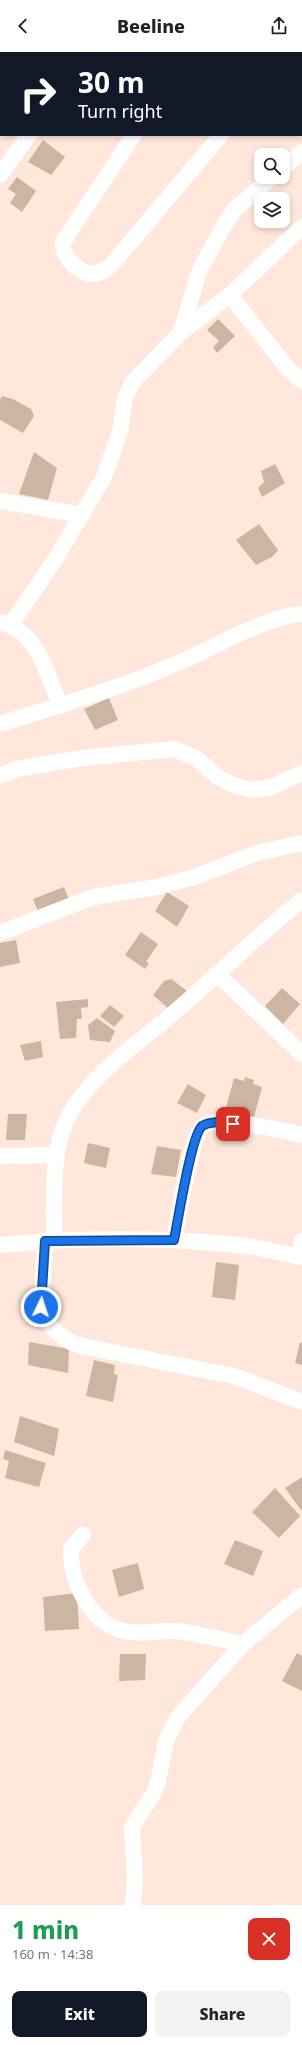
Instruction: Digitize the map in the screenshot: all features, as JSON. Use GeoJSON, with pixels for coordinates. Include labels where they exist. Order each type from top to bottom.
{"type":"FeatureCollection","features":[{"type":"Feature","properties":{"kind":"street"},"geometry":{"type":"LineString","coordinates":[[0,174],[28,136]]}},
{"type":"Feature","properties":{"kind":"street"},"geometry":{"type":"LineString","coordinates":[[133,136],[63,242],[63,253],[67,259],[85,272],[93,274],[100,272],[113,263],[220,136]]}},
{"type":"Feature","properties":{"kind":"street"},"geometry":{"type":"LineString","coordinates":[[290,162],[302,152]]}},
{"type":"Feature","properties":{"kind":"street"},"geometry":{"type":"LineString","coordinates":[[181,332],[199,272],[224,225],[234,210],[264,184]]}},
{"type":"Feature","properties":{"kind":"street"},"geometry":{"type":"LineString","coordinates":[[60,706],[36,650],[22,631],[6,623],[55,560],[104,477],[120,432],[125,398],[132,383],[181,332],[230,295],[302,227]]}},
{"type":"Feature","properties":{"kind":"street"},"geometry":{"type":"LineString","coordinates":[[230,295],[288,370],[302,381]]}},
{"type":"Feature","properties":{"kind":"street"},"geometry":{"type":"LineString","coordinates":[[0,501],[82,515]]}},
{"type":"Feature","properties":{"kind":"street"},"geometry":{"type":"LineString","coordinates":[[0,724],[104,691],[178,664],[268,622],[292,614],[302,614]]}},
{"type":"Feature","properties":{"kind":"street"},"geometry":{"type":"LineString","coordinates":[[0,776],[16,769],[82,758],[174,749],[196,758],[218,777],[233,785],[253,790],[271,787],[302,773]]}},
{"type":"Feature","properties":{"kind":"street"},"geometry":{"type":"LineString","coordinates":[[0,933],[93,897],[157,887],[194,877],[257,853],[302,843]]}},
{"type":"Feature","properties":{"kind":"street"},"geometry":{"type":"LineString","coordinates":[[302,900],[274,922],[170,1016],[102,1072],[68,1118],[57,1155],[50,1240],[41,1307],[46,1319],[54,1330],[74,1344],[106,1352],[234,1376],[302,1402]]}},
{"type":"Feature","properties":{"kind":"street"},"geometry":{"type":"LineString","coordinates":[[216,974],[302,1054]]}},
{"type":"Feature","properties":{"kind":"street"},"geometry":{"type":"LineString","coordinates":[[174,1240],[191,1154],[199,1129],[203,1125],[214,1122],[244,1124],[276,1128],[302,1135]]}},
{"type":"Feature","properties":{"kind":"street"},"geometry":{"type":"LineString","coordinates":[[0,1156],[57,1155]]}},
{"type":"Feature","properties":{"kind":"street"},"geometry":{"type":"LineString","coordinates":[[0,1245],[50,1240],[174,1240],[301,1251]]}},
{"type":"Feature","properties":{"kind":"street"},"geometry":{"type":"LineString","coordinates":[[83,1534],[71,1549],[72,1572],[78,1586],[91,1608],[105,1622],[124,1631],[178,1632],[243,1644]]}},
{"type":"Feature","properties":{"kind":"street"},"geometry":{"type":"LineString","coordinates":[[133,1905],[136,1878],[132,1827],[154,1793],[158,1782],[166,1740],[178,1717],[243,1644],[302,1595]]}},
{"type":"Feature","properties":{"kind":"building"},"geometry":{"type":"Polygon","coordinates":[[[43,140],[65,157],[51,175],[28,162],[43,140]]]}},
{"type":"Feature","properties":{"kind":"building"},"geometry":{"type":"Polygon","coordinates":[[[17,177],[36,191],[22,212],[10,203],[16,194],[8,189],[17,177]]]}},
{"type":"Feature","properties":{"kind":"building"},"geometry":{"type":"Polygon","coordinates":[[[218,319],[235,336],[217,353],[213,347],[219,341],[207,330],[218,319]]]}},
{"type":"Feature","properties":{"kind":"building"},"geometry":{"type":"Polygon","coordinates":[[[2,396],[13,399],[31,409],[34,416],[23,433],[0,420],[0,400],[2,396]]]}},
{"type":"Feature","properties":{"kind":"building"},"geometry":{"type":"Polygon","coordinates":[[[34,452],[57,468],[48,500],[19,494],[34,452]]]}},
{"type":"Feature","properties":{"kind":"building"},"geometry":{"type":"Polygon","coordinates":[[[275,464],[285,483],[262,497],[258,488],[264,482],[261,471],[275,464]]]}},
{"type":"Feature","properties":{"kind":"building"},"geometry":{"type":"Polygon","coordinates":[[[259,524],[278,550],[272,557],[256,565],[236,540],[259,524]]]}},
{"type":"Feature","properties":{"kind":"building"},"geometry":{"type":"Polygon","coordinates":[[[109,698],[118,720],[95,730],[84,709],[109,698]]]}},
{"type":"Feature","properties":{"kind":"building"},"geometry":{"type":"Polygon","coordinates":[[[64,887],[70,902],[39,914],[33,899],[64,887]]]}},
{"type":"Feature","properties":{"kind":"building"},"geometry":{"type":"Polygon","coordinates":[[[167,892],[189,906],[177,927],[155,911],[167,892]]]}},
{"type":"Feature","properties":{"kind":"building"},"geometry":{"type":"Polygon","coordinates":[[[141,932],[158,944],[146,962],[149,963],[145,969],[125,955],[141,932]]]}},
{"type":"Feature","properties":{"kind":"building"},"geometry":{"type":"Polygon","coordinates":[[[16,940],[20,963],[0,967],[0,943],[16,940]]]}},
{"type":"Feature","properties":{"kind":"building"},"geometry":{"type":"Polygon","coordinates":[[[171,979],[190,993],[170,1010],[153,995],[164,981],[171,979]]]}},
{"type":"Feature","properties":{"kind":"building"},"geometry":{"type":"Polygon","coordinates":[[[282,988],[300,1004],[283,1024],[265,1006],[282,988]]]}},
{"type":"Feature","properties":{"kind":"building"},"geometry":{"type":"Polygon","coordinates":[[[88,999],[88,1007],[81,1008],[82,1019],[77,1019],[76,1038],[60,1039],[56,1002],[88,999]]]}},
{"type":"Feature","properties":{"kind":"building"},"geometry":{"type":"Polygon","coordinates":[[[110,1005],[124,1016],[114,1027],[100,1016],[110,1005]]]}},
{"type":"Feature","properties":{"kind":"building"},"geometry":{"type":"Polygon","coordinates":[[[97,1018],[115,1031],[110,1042],[90,1040],[88,1025],[97,1018]]]}},
{"type":"Feature","properties":{"kind":"building"},"geometry":{"type":"Polygon","coordinates":[[[41,1041],[43,1057],[25,1061],[20,1045],[41,1041]]]}},
{"type":"Feature","properties":{"kind":"building"},"geometry":{"type":"Polygon","coordinates":[[[245,1077],[254,1080],[253,1084],[262,1087],[254,1117],[226,1108],[234,1078],[244,1081],[245,1077]]]}},
{"type":"Feature","properties":{"kind":"building"},"geometry":{"type":"Polygon","coordinates":[[[188,1084],[206,1095],[197,1113],[177,1103],[188,1084]]]}},
{"type":"Feature","properties":{"kind":"building"},"geometry":{"type":"Polygon","coordinates":[[[8,1114],[27,1114],[25,1140],[6,1140],[8,1114]]]}},
{"type":"Feature","properties":{"kind":"building"},"geometry":{"type":"Polygon","coordinates":[[[88,1143],[110,1148],[106,1168],[84,1163],[88,1143]]]}},
{"type":"Feature","properties":{"kind":"building"},"geometry":{"type":"Polygon","coordinates":[[[157,1146],[181,1150],[176,1177],[151,1174],[157,1146]]]}},
{"type":"Feature","properties":{"kind":"building"},"geometry":{"type":"Polygon","coordinates":[[[216,1262],[239,1265],[235,1300],[212,1297],[216,1262]]]}},
{"type":"Feature","properties":{"kind":"building"},"geometry":{"type":"Polygon","coordinates":[[[29,1342],[69,1349],[68,1373],[28,1365],[29,1342]]]}},
{"type":"Feature","properties":{"kind":"building"},"geometry":{"type":"Polygon","coordinates":[[[300,1342],[302,1343],[302,1365],[295,1363],[300,1342]]]}},
{"type":"Feature","properties":{"kind":"building"},"geometry":{"type":"Polygon","coordinates":[[[94,1360],[115,1365],[114,1374],[118,1375],[113,1402],[86,1396],[94,1360]]]}},
{"type":"Feature","properties":{"kind":"building"},"geometry":{"type":"Polygon","coordinates":[[[20,1416],[59,1429],[54,1456],[14,1442],[20,1416]]]}},
{"type":"Feature","properties":{"kind":"building"},"geometry":{"type":"Polygon","coordinates":[[[5,1450],[46,1463],[39,1487],[5,1478],[9,1461],[3,1459],[5,1450]]]}},
{"type":"Feature","properties":{"kind":"building"},"geometry":{"type":"Polygon","coordinates":[[[302,1477],[302,1509],[301,1510],[285,1488],[302,1477]]]}},
{"type":"Feature","properties":{"kind":"building"},"geometry":{"type":"Polygon","coordinates":[[[275,1488],[300,1516],[279,1538],[252,1512],[275,1488]]]}},
{"type":"Feature","properties":{"kind":"building"},"geometry":{"type":"Polygon","coordinates":[[[235,1540],[263,1551],[253,1576],[224,1564],[235,1540]]]}},
{"type":"Feature","properties":{"kind":"building"},"geometry":{"type":"Polygon","coordinates":[[[138,1563],[144,1589],[119,1597],[112,1570],[138,1563]]]}},
{"type":"Feature","properties":{"kind":"building"},"geometry":{"type":"Polygon","coordinates":[[[77,1593],[79,1629],[45,1631],[43,1597],[77,1593]]]}},
{"type":"Feature","properties":{"kind":"building"},"geometry":{"type":"Polygon","coordinates":[[[297,1653],[302,1656],[302,1691],[282,1681],[297,1653]]]}},
{"type":"Feature","properties":{"kind":"building"},"geometry":{"type":"Polygon","coordinates":[[[120,1654],[146,1654],[145,1680],[119,1681],[120,1654]]]}},
{"type":"Feature","properties":{"kind":"route"},"geometry":{"type":"LineString","coordinates":[[41,1307],[45,1241],[174,1240],[191,1154],[199,1129],[203,1125],[214,1122],[233,1124]]}}]}
